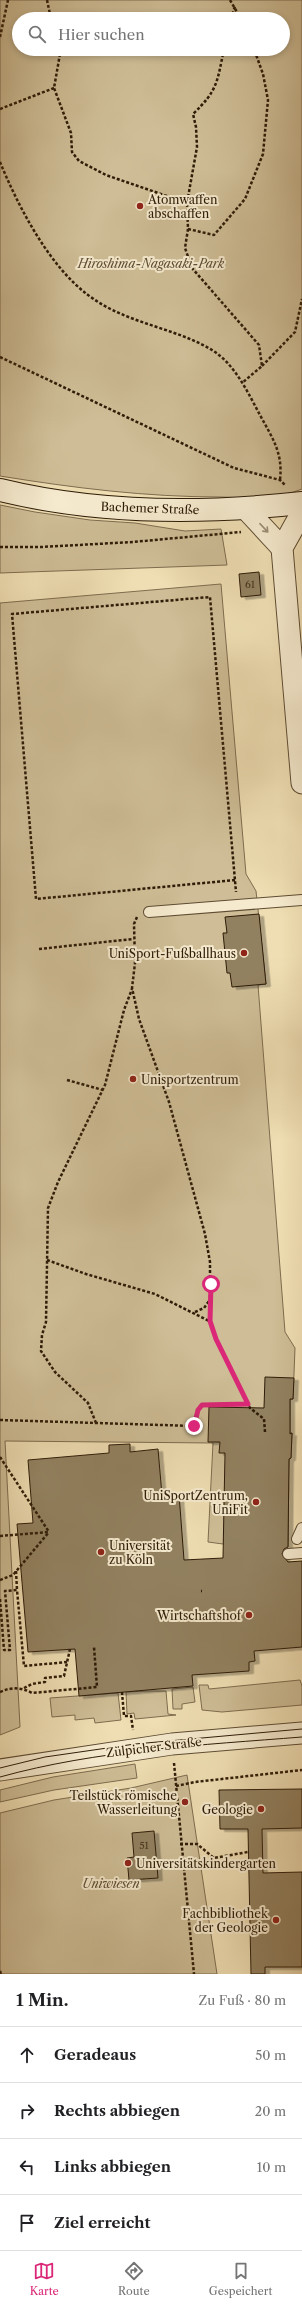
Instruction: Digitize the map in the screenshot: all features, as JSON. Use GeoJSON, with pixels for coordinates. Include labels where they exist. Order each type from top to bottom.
{"type":"FeatureCollection","features":[{"type":"Feature","properties":{"kind":"main road","name":"Bachemer Straße"},"geometry":{"type":"LineString","coordinates":[[0,490],[85,506],[189,511],[245,508],[296,495]]}},
{"type":"Feature","properties":{"kind":"street"},"geometry":{"type":"LineString","coordinates":[[245,508],[282,548]]}},
{"type":"Feature","properties":{"kind":"street"},"geometry":{"type":"LineString","coordinates":[[302,512],[282,548],[302,784]]}},
{"type":"Feature","properties":{"kind":"street","name":"Zülpicher Straße"},"geometry":{"type":"LineString","coordinates":[[3,1772],[172,1744],[302,1733]]}},
{"type":"Feature","properties":{"kind":"lane"},"geometry":{"type":"LineString","coordinates":[[149,912],[302,900]]}},
{"type":"Feature","properties":{"kind":"lane"},"geometry":{"type":"LineString","coordinates":[[297,1539],[302,1528]]}},
{"type":"Feature","properties":{"kind":"lane"},"geometry":{"type":"LineString","coordinates":[[288,1554],[302,1554]]}},
{"type":"Feature","properties":{"kind":"path"},"geometry":{"type":"LineString","coordinates":[[0,37],[8,0]]}},
{"type":"Feature","properties":{"kind":"path"},"geometry":{"type":"LineString","coordinates":[[47,0],[50,12]]}},
{"type":"Feature","properties":{"kind":"path"},"geometry":{"type":"LineString","coordinates":[[230,0],[238,12]]}},
{"type":"Feature","properties":{"kind":"path"},"geometry":{"type":"LineString","coordinates":[[233,12],[235,6]]}},
{"type":"Feature","properties":{"kind":"path"},"geometry":{"type":"LineString","coordinates":[[60,56],[54,88],[71,133],[72,152],[79,161],[106,175],[186,203]]}},
{"type":"Feature","properties":{"kind":"path"},"geometry":{"type":"LineString","coordinates":[[223,56],[218,80],[210,98],[192,114],[196,128],[197,147],[186,203],[188,228],[185,248],[192,268],[259,345],[262,366]]}},
{"type":"Feature","properties":{"kind":"path"},"geometry":{"type":"LineString","coordinates":[[188,228],[214,235],[245,199],[262,154],[268,100],[263,74],[257,56]]}},
{"type":"Feature","properties":{"kind":"path"},"geometry":{"type":"LineString","coordinates":[[0,109],[54,88]]}},
{"type":"Feature","properties":{"kind":"path"},"geometry":{"type":"LineString","coordinates":[[0,162],[21,207],[48,251],[69,277],[87,295],[129,318],[194,341],[213,351],[230,366],[242,383],[276,445],[282,463],[280,480]]}},
{"type":"Feature","properties":{"kind":"path"},"geometry":{"type":"LineString","coordinates":[[242,383],[262,366],[295,332],[302,299]]}},
{"type":"Feature","properties":{"kind":"path"},"geometry":{"type":"LineString","coordinates":[[0,357],[234,468],[280,480],[296,495]]}},
{"type":"Feature","properties":{"kind":"path"},"geometry":{"type":"LineString","coordinates":[[0,547],[41,548],[248,531]]}},
{"type":"Feature","properties":{"kind":"path"},"geometry":{"type":"LineString","coordinates":[[210,597],[235,880],[36,899],[12,614],[210,597]]}},
{"type":"Feature","properties":{"kind":"path"},"geometry":{"type":"LineString","coordinates":[[96,1423],[88,1403],[55,1372],[41,1351],[42,1335],[46,1322],[48,1208],[51,1197],[103,1090],[111,1065],[124,1010],[132,988],[135,963],[133,939],[135,920],[140,915],[149,912]]}},
{"type":"Feature","properties":{"kind":"path"},"geometry":{"type":"LineString","coordinates":[[39,949],[133,939]]}},
{"type":"Feature","properties":{"kind":"path"},"geometry":{"type":"LineString","coordinates":[[132,988],[139,1019],[169,1102],[206,1234],[210,1262],[210,1321],[216,1339],[248,1404],[264,1419],[265,1432]]}},
{"type":"Feature","properties":{"kind":"path"},"geometry":{"type":"LineString","coordinates":[[67,1080],[103,1090]]}},
{"type":"Feature","properties":{"kind":"path"},"geometry":{"type":"LineString","coordinates":[[47,1260],[86,1274],[155,1294],[210,1321]]}},
{"type":"Feature","properties":{"kind":"path"},"geometry":{"type":"LineString","coordinates":[[194,1312],[204,1308],[210,1298]]}},
{"type":"Feature","properties":{"kind":"path"},"geometry":{"type":"LineString","coordinates":[[0,1420],[194,1426],[198,1410],[202,1405],[248,1404]]}},
{"type":"Feature","properties":{"kind":"path"},"geometry":{"type":"LineString","coordinates":[[0,1457],[49,1532]]}},
{"type":"Feature","properties":{"kind":"path"},"geometry":{"type":"LineString","coordinates":[[0,1536],[49,1532]]}},
{"type":"Feature","properties":{"kind":"path"},"geometry":{"type":"LineString","coordinates":[[0,1580],[13,1574],[49,1532]]}},
{"type":"Feature","properties":{"kind":"path"},"geometry":{"type":"LineString","coordinates":[[16,1571],[24,1666],[67,1662]]}},
{"type":"Feature","properties":{"kind":"path"},"geometry":{"type":"LineString","coordinates":[[0,1599],[4,1650],[10,1650],[5,1590],[18,1590]]}},
{"type":"Feature","properties":{"kind":"path"},"geometry":{"type":"LineString","coordinates":[[23,1688],[32,1693],[97,1687],[94,1647]]}},
{"type":"Feature","properties":{"kind":"path"},"geometry":{"type":"LineString","coordinates":[[0,1692],[7,1689],[23,1688],[32,1684],[45,1682],[45,1678],[64,1676],[70,1649]]}},
{"type":"Feature","properties":{"kind":"path"},"geometry":{"type":"LineString","coordinates":[[122,1692],[124,1716],[131,1716],[136,1749]]}},
{"type":"Feature","properties":{"kind":"path"},"geometry":{"type":"LineString","coordinates":[[172,1744],[180,1844],[194,1974]]}},
{"type":"Feature","properties":{"kind":"path"},"geometry":{"type":"LineString","coordinates":[[176,1786],[195,1782],[302,1770]]}},
{"type":"Feature","properties":{"kind":"path"},"geometry":{"type":"LineString","coordinates":[[180,1844],[197,1844],[214,1858],[248,1852]]}},
{"type":"Feature","properties":{"kind":"green space","name":"Hiroshima-Nagasaki-Park"},"geometry":{"type":"Polygon","coordinates":[[[0,0],[302,0],[302,489],[283,495],[241,498],[138,494],[0,476],[0,0]]]}},
{"type":"Feature","properties":{"kind":"green space"},"geometry":{"type":"Polygon","coordinates":[[[0,505],[90,520],[135,523],[185,531],[221,529],[227,565],[0,573],[0,505]]]}},
{"type":"Feature","properties":{"kind":"green space","name":"Unisportzentrum"},"geometry":{"type":"Polygon","coordinates":[[[221,584],[246,874],[256,891],[266,984],[258,985],[285,1332],[295,1348],[293,1399],[290,1399],[290,1433],[292,1433],[291,1458],[289,1459],[288,1546],[223,1544],[208,1542],[213,1443],[5,1441],[20,1727],[0,1735],[0,603],[221,584]]]}},
{"type":"Feature","properties":{"kind":"green space"},"geometry":{"type":"Polygon","coordinates":[[[300,1680],[302,1686],[302,1705],[222,1712],[202,1710],[199,1685],[208,1685],[209,1689],[300,1680]]]}},
{"type":"Feature","properties":{"kind":"green space"},"geometry":{"type":"Polygon","coordinates":[[[193,1687],[195,1702],[182,1704],[182,1709],[173,1709],[172,1689],[193,1687]]]}},
{"type":"Feature","properties":{"kind":"green space"},"geometry":{"type":"Polygon","coordinates":[[[166,1691],[168,1714],[176,1715],[135,1719],[134,1713],[127,1714],[126,1692],[166,1691]]]}},
{"type":"Feature","properties":{"kind":"green space"},"geometry":{"type":"Polygon","coordinates":[[[118,1693],[121,1720],[95,1723],[94,1718],[75,1720],[75,1715],[52,1717],[50,1698],[118,1693]]]}},
{"type":"Feature","properties":{"kind":"green space"},"geometry":{"type":"Polygon","coordinates":[[[135,1764],[137,1778],[54,1790],[0,1802],[0,1790],[53,1777],[135,1764]]]}},
{"type":"Feature","properties":{"kind":"green space","name":"Uniwiesen"},"geometry":{"type":"Polygon","coordinates":[[[187,1775],[217,1974],[0,1974],[0,1813],[54,1800],[131,1788],[187,1775]]]}},
{"type":"Feature","properties":{"kind":"building"},"geometry":{"type":"Polygon","coordinates":[[[259,572],[261,595],[241,597],[239,574],[259,572]]]}},
{"type":"Feature","properties":{"kind":"building","name":"UniSport-Fußballhaus"},"geometry":{"type":"Polygon","coordinates":[[[259,914],[266,984],[232,987],[230,973],[227,973],[223,933],[227,933],[225,917],[259,914]]]}},
{"type":"Feature","properties":{"kind":"building","name":"Universität zu Köln"},"geometry":{"type":"Polygon","coordinates":[[[265,1377],[294,1378],[293,1399],[290,1399],[290,1434],[292,1433],[291,1458],[289,1459],[288,1547],[284,1549],[282,1554],[288,1562],[302,1561],[302,1647],[254,1651],[255,1661],[249,1662],[249,1671],[192,1675],[193,1686],[79,1696],[75,1649],[28,1652],[17,1524],[33,1523],[28,1460],[109,1453],[109,1445],[130,1444],[130,1452],[158,1449],[162,1495],[179,1494],[184,1560],[223,1558],[225,1453],[219,1453],[220,1442],[208,1442],[209,1407],[264,1408],[265,1377]]]}},
{"type":"Feature","properties":{"kind":"building","name":"Fachbibliothek der Geologie"},"geometry":{"type":"Polygon","coordinates":[[[302,1789],[302,1828],[262,1829],[263,1873],[302,1872],[302,1967],[265,1967],[265,1974],[251,1974],[248,1829],[220,1829],[219,1790],[302,1789]]]}},
{"type":"Feature","properties":{"kind":"building"},"geometry":{"type":"Polygon","coordinates":[[[154,1831],[158,1878],[129,1880],[127,1858],[134,1857],[132,1833],[154,1831]]]}},
{"type":"Feature","properties":{"kind":"tram line"},"geometry":{"type":"LineString","coordinates":[[0,1768],[45,1757],[135,1744],[302,1729]]}},
{"type":"Feature","properties":{"kind":"tram line"},"geometry":{"type":"LineString","coordinates":[[0,1777],[74,1760],[188,1746],[302,1737]]}},
{"type":"Feature","properties":{"kind":"place","name":"Atomwaffen abschaffen"},"geometry":{"type":"Point","coordinates":[140,206]}},
{"type":"Feature","properties":{"kind":"place","name":"UniSport-Fußballhaus"},"geometry":{"type":"Point","coordinates":[244,953]}},
{"type":"Feature","properties":{"kind":"place","name":"Unisportzentrum"},"geometry":{"type":"Point","coordinates":[133,1079]}},
{"type":"Feature","properties":{"kind":"place","name":"UniSportZentrum, UniFit"},"geometry":{"type":"Point","coordinates":[256,1502]}},
{"type":"Feature","properties":{"kind":"place","name":"Universität zu Köln"},"geometry":{"type":"Point","coordinates":[101,1552]}},
{"type":"Feature","properties":{"kind":"place","name":"Wirtschaftshof"},"geometry":{"type":"Point","coordinates":[249,1615]}},
{"type":"Feature","properties":{"kind":"place","name":"Teilstück römische Wasserleitung"},"geometry":{"type":"Point","coordinates":[185,1802]}},
{"type":"Feature","properties":{"kind":"place","name":"Geologie"},"geometry":{"type":"Point","coordinates":[261,1809]}},
{"type":"Feature","properties":{"kind":"place","name":"Universitätskindergarten"},"geometry":{"type":"Point","coordinates":[128,1863]}},
{"type":"Feature","properties":{"kind":"place","name":"Fachbibliothek der Geologie"},"geometry":{"type":"Point","coordinates":[276,1920]}},
{"type":"Feature","properties":{"kind":"route"},"geometry":{"type":"LineString","coordinates":[[194,1426],[198,1410],[202,1405],[248,1404],[216,1339],[210,1321],[211,1284]]}}]}
